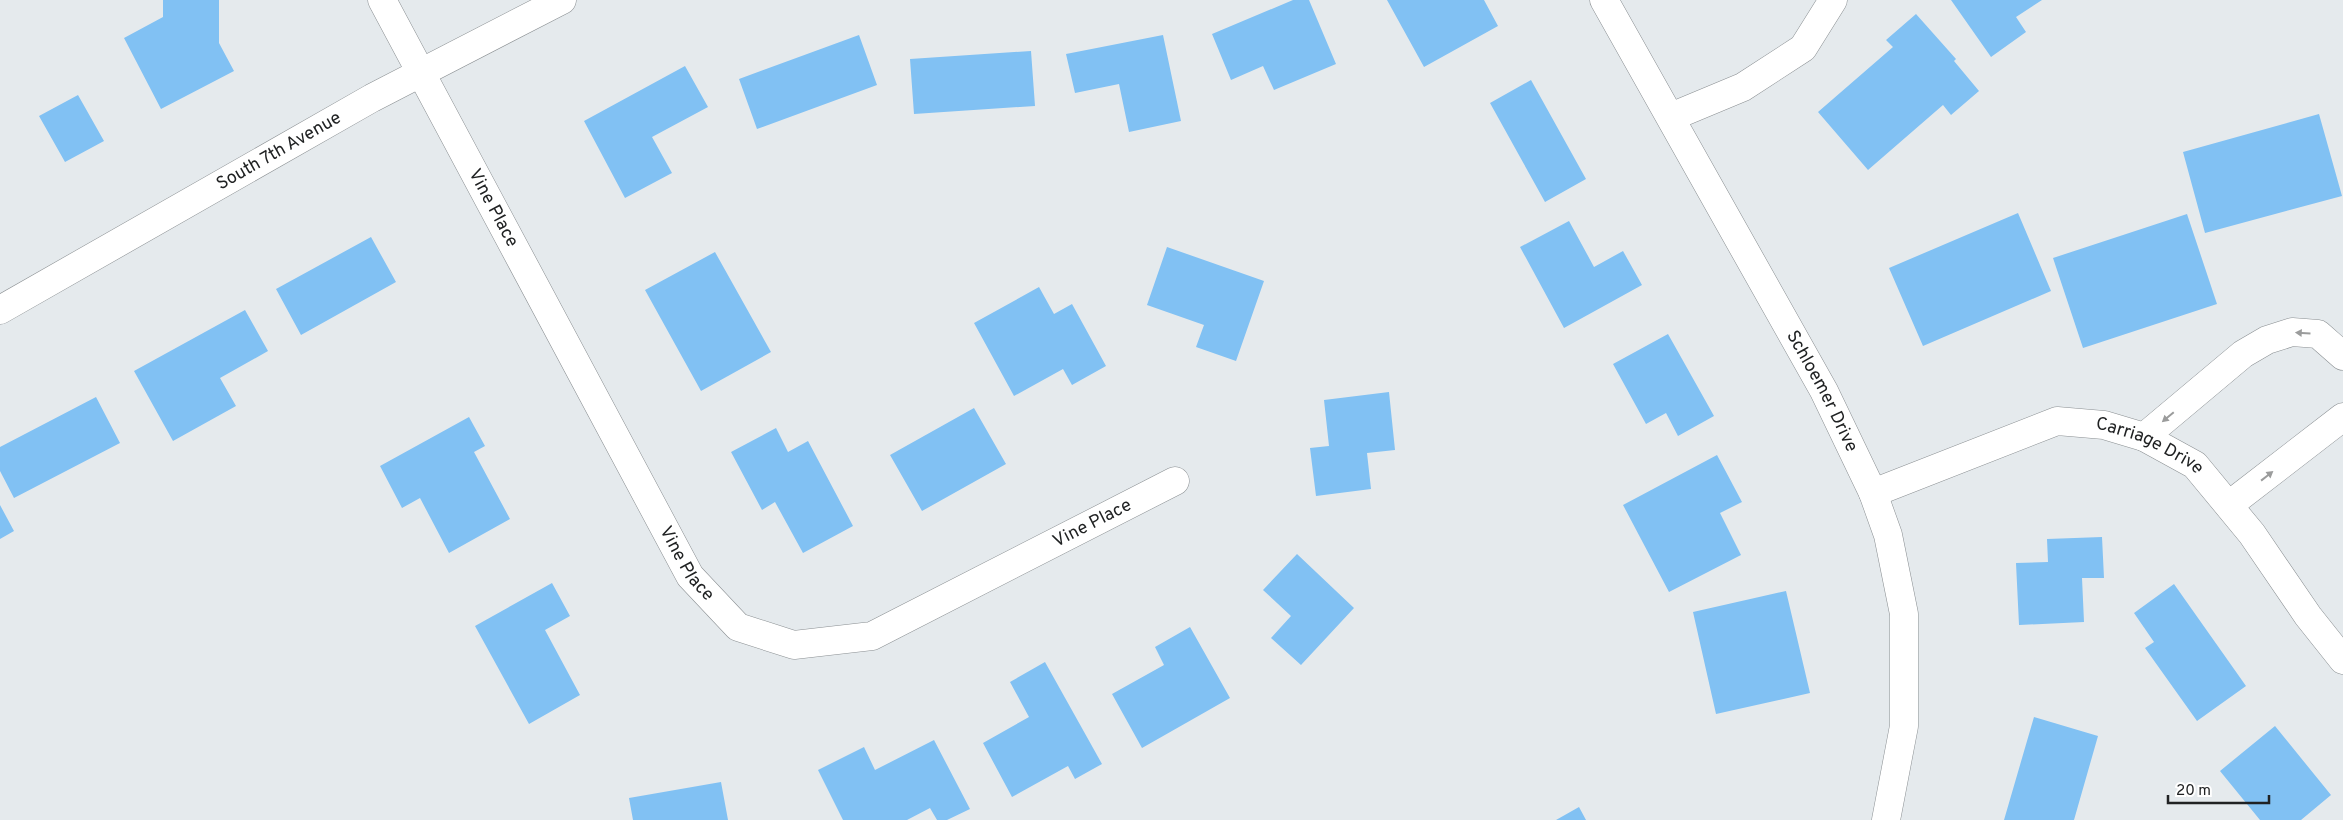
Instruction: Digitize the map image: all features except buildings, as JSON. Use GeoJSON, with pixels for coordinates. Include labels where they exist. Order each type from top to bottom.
{"type":"FeatureCollection","features":[{"type":"Feature","properties":{"kind":"street","name":"Vine Place"},"geometry":{"type":"LineString","coordinates":[[382,0],[690,576],[738,627],[794,645],[872,636],[1176,481]]}},
{"type":"Feature","properties":{"kind":"street","name":"South 7th Avenue"},"geometry":{"type":"LineString","coordinates":[[0,310],[420,73],[562,0]]}},
{"type":"Feature","properties":{"kind":"street","name":"Schloemer Drive"},"geometry":{"type":"LineString","coordinates":[[1604,0],[1824,391],[1873,493],[1888,535],[1904,614],[1904,726],[1886,820]]}},
{"type":"Feature","properties":{"kind":"street"},"geometry":{"type":"LineString","coordinates":[[1671,117],[1743,87],[1803,48],[1833,0]]}},
{"type":"Feature","properties":{"kind":"street"},"geometry":{"type":"LineString","coordinates":[[2144,437],[2243,354],[2268,340],[2292,332],[2318,334],[2343,356]]}},
{"type":"Feature","properties":{"kind":"street"},"geometry":{"type":"LineString","coordinates":[[2229,505],[2343,418]]}},
{"type":"Feature","properties":{"kind":"street","name":"Carriage Drive"},"geometry":{"type":"LineString","coordinates":[[1873,493],[2057,421],[2104,426],[2144,437],[2195,465],[2252,534],[2308,616],[2343,660]]}}]}
